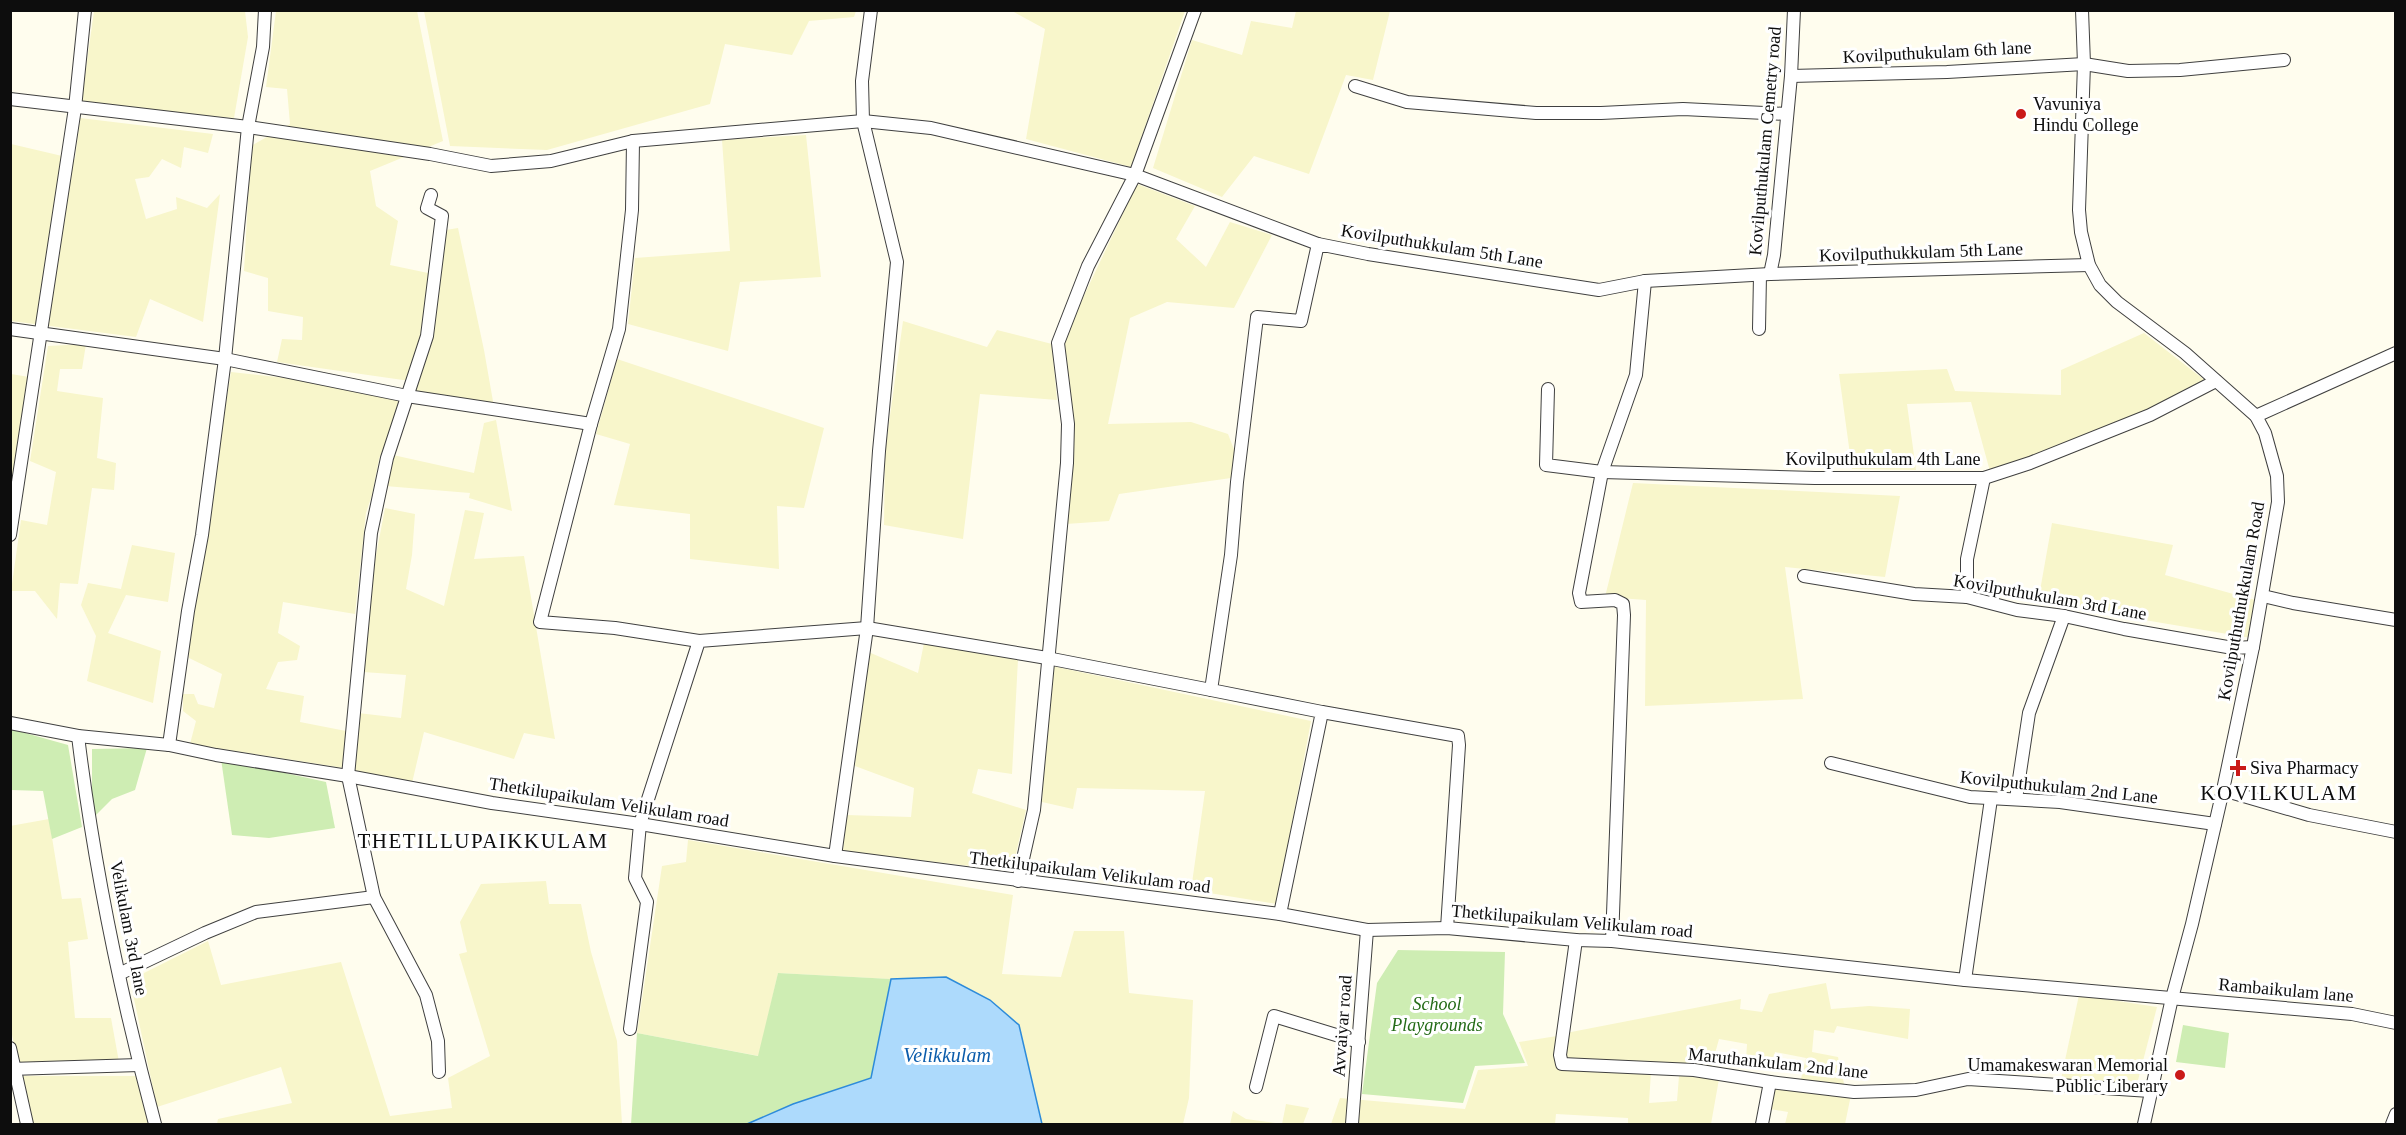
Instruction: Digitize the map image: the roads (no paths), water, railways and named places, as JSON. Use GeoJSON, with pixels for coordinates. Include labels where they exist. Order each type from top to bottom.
{"type":"FeatureCollection","features":[{"type":"Feature","properties":{"kind":"street"},"geometry":{"type":"LineString","coordinates":[[10,535],[43,334],[75,108],[85,10]]}},
{"type":"Feature","properties":{"kind":"street"},"geometry":{"type":"LineString","coordinates":[[170,745],[188,611],[202,535],[225,359],[248,127],[263,47],[265,10]]}},
{"type":"Feature","properties":{"kind":"street"},"geometry":{"type":"LineString","coordinates":[[835,856],[867,628],[879,451],[897,262],[863,121],[862,81],[871,10]]}},
{"type":"Feature","properties":{"kind":"street"},"geometry":{"type":"LineString","coordinates":[[1018,881],[1034,810],[1067,463],[1068,424],[1058,344],[1088,266],[1136,175],[1195,10]]}},
{"type":"Feature","properties":{"kind":"street","name":"Kovilputhukulam Cemetry road"},"geometry":{"type":"LineString","coordinates":[[1759,329],[1765,275],[1774,255],[1791,76],[1794,10]]}},
{"type":"Feature","properties":{"kind":"street","name":"Kovilputhuthukkulam Road"},"geometry":{"type":"LineString","coordinates":[[2082,10],[2084,64],[2079,210],[2081,232],[2089,265],[2100,285],[2117,302],[2185,353],[2256,416],[2265,433],[2277,476],[2278,502],[2253,647],[2223,790],[2150,1091],[2144,1125]]}},
{"type":"Feature","properties":{"kind":"street","name":"Kovilputhukulam 6th lane"},"geometry":{"type":"LineString","coordinates":[[1791,76],[1947,72],[2084,64],[2128,71],[2170,70],[2284,60]]}},
{"type":"Feature","properties":{"kind":"street"},"geometry":{"type":"LineString","coordinates":[[1356,86],[1407,102],[1536,113],[1683,109],[1786,114]]}},
{"type":"Feature","properties":{"kind":"street"},"geometry":{"type":"LineString","coordinates":[[10,99],[248,127],[429,154],[491,166],[551,160],[633,141],[863,121],[931,128],[1136,175],[1318,244]]}},
{"type":"Feature","properties":{"kind":"street"},"geometry":{"type":"LineString","coordinates":[[633,141],[632,210],[619,329],[591,424],[540,622],[615,628],[699,641],[867,628],[1047,658],[1458,736],[1447,928]]}},
{"type":"Feature","properties":{"kind":"street"},"geometry":{"type":"LineString","coordinates":[[431,195],[427,208],[442,216],[437,267],[427,336],[387,458],[371,533],[348,776],[374,897],[426,995],[438,1041],[439,1072]]}},
{"type":"Feature","properties":{"kind":"street","name":"Kovilputhukkulam 5th Lane"},"geometry":{"type":"LineString","coordinates":[[1211,690],[1231,555],[1237,482],[1257,316],[1301,321],[1318,244],[1599,290],[1645,281],[2089,265]]}},
{"type":"Feature","properties":{"kind":"street"},"geometry":{"type":"LineString","coordinates":[[1612,941],[1623,604],[1615,600],[1581,602],[1579,593],[1602,472],[1636,375],[1645,281]]}},
{"type":"Feature","properties":{"kind":"street"},"geometry":{"type":"LineString","coordinates":[[10,328],[225,359],[407,396],[591,424]]}},
{"type":"Feature","properties":{"kind":"street"},"geometry":{"type":"LineString","coordinates":[[2256,416],[2396,352]]}},
{"type":"Feature","properties":{"kind":"street","name":"Kovilputhukulam 4th Lane"},"geometry":{"type":"LineString","coordinates":[[1548,389],[1546,465],[1602,472],[1815,478],[1984,478],[2030,463],[2150,415],[2216,381]]}},
{"type":"Feature","properties":{"kind":"street"},"geometry":{"type":"LineString","coordinates":[[1967,597],[1967,559],[1984,478]]}},
{"type":"Feature","properties":{"kind":"street","name":"Kovilputhukulam 3rd Lane"},"geometry":{"type":"LineString","coordinates":[[1804,576],[1914,594],[1967,597],[2017,610],[2064,616],[2232,648],[2253,647]]}},
{"type":"Feature","properties":{"kind":"street"},"geometry":{"type":"LineString","coordinates":[[2263,596],[2396,620]]}},
{"type":"Feature","properties":{"kind":"street"},"geometry":{"type":"LineString","coordinates":[[2016,800],[2029,713],[2064,616]]}},
{"type":"Feature","properties":{"kind":"street"},"geometry":{"type":"LineString","coordinates":[[630,1029],[647,902],[635,878],[640,824],[699,641]]}},
{"type":"Feature","properties":{"kind":"street"},"geometry":{"type":"LineString","coordinates":[[1280,914],[1322,711]]}},
{"type":"Feature","properties":{"kind":"street","name":"Thetkilupaikulam Velikulam road"},"geometry":{"type":"LineString","coordinates":[[10,723],[78,736],[170,745],[492,803],[640,824],[835,856],[1280,914],[1367,930],[1447,928],[1576,940],[1612,941],[1965,980],[2172,998]]}},
{"type":"Feature","properties":{"kind":"street","name":"Velikulam 3rd lane"},"geometry":{"type":"LineString","coordinates":[[78,736],[88,817],[119,974],[154,1125]]}},
{"type":"Feature","properties":{"kind":"street","name":"Kovilputhukulam 2nd Lane"},"geometry":{"type":"LineString","coordinates":[[1831,763],[1970,798],[2060,802],[2215,824]]}},
{"type":"Feature","properties":{"kind":"street"},"geometry":{"type":"LineString","coordinates":[[2223,790],[2309,815],[2396,832]]}},
{"type":"Feature","properties":{"kind":"street"},"geometry":{"type":"LineString","coordinates":[[1965,980],[1990,799]]}},
{"type":"Feature","properties":{"kind":"street"},"geometry":{"type":"LineString","coordinates":[[119,974],[205,933],[256,912],[374,897]]}},
{"type":"Feature","properties":{"kind":"street","name":"Avvaiyar road"},"geometry":{"type":"LineString","coordinates":[[1352,1125],[1367,930]]}},
{"type":"Feature","properties":{"kind":"street","name":"Maruthankulam 2nd lane"},"geometry":{"type":"LineString","coordinates":[[1576,940],[1560,1054],[1562,1064],[1694,1070],[1854,1092],[1916,1090],[1968,1079],[2150,1091]]}},
{"type":"Feature","properties":{"kind":"street","name":"Rambaikulam lane"},"geometry":{"type":"LineString","coordinates":[[2172,998],[2352,1014],[2396,1023]]}},
{"type":"Feature","properties":{"kind":"street"},"geometry":{"type":"LineString","coordinates":[[1256,1087],[1274,1016],[1359,1042]]}},
{"type":"Feature","properties":{"kind":"street"},"geometry":{"type":"LineString","coordinates":[[10,1048],[27,1125]]}},
{"type":"Feature","properties":{"kind":"street"},"geometry":{"type":"LineString","coordinates":[[13,1069],[139,1065]]}},
{"type":"Feature","properties":{"kind":"street"},"geometry":{"type":"LineString","coordinates":[[1761,1125],[1770,1082]]}},
{"type":"Feature","properties":{"kind":"street"},"geometry":{"type":"LineString","coordinates":[[2392,1125],[2396,1114]]}},
{"type":"Feature","properties":{"kind":"water","name":"Velikkulam"},"geometry":{"type":"Polygon","coordinates":[[[946,977],[990,1000],[1019,1025],[1042,1124],[747,1124],[793,1104],[871,1078],[891,979],[946,977]]]}},
{"type":"Feature","properties":{"kind":"place","name":"Vavuniya Hindu College"},"geometry":{"type":"Point","coordinates":[2021,114]}},
{"type":"Feature","properties":{"kind":"place","name":"Siva Pharmacy"},"geometry":{"type":"Point","coordinates":[2238,768]}},
{"type":"Feature","properties":{"kind":"place","name":"Umamakeswaran Memorial Public Liberary"},"geometry":{"type":"Point","coordinates":[2180,1075]}},
{"type":"Feature","properties":{"kind":"district","name":"KOVILKULAM"},"geometry":{"type":"Point","coordinates":[2279,793]}},
{"type":"Feature","properties":{"kind":"district","name":"THETILLUPAIKKULAM"},"geometry":{"type":"Point","coordinates":[483,841]}},
{"type":"Feature","properties":{"kind":"park label","name":"School Playgrounds"},"geometry":{"type":"Point","coordinates":[1437,1014]}}]}
